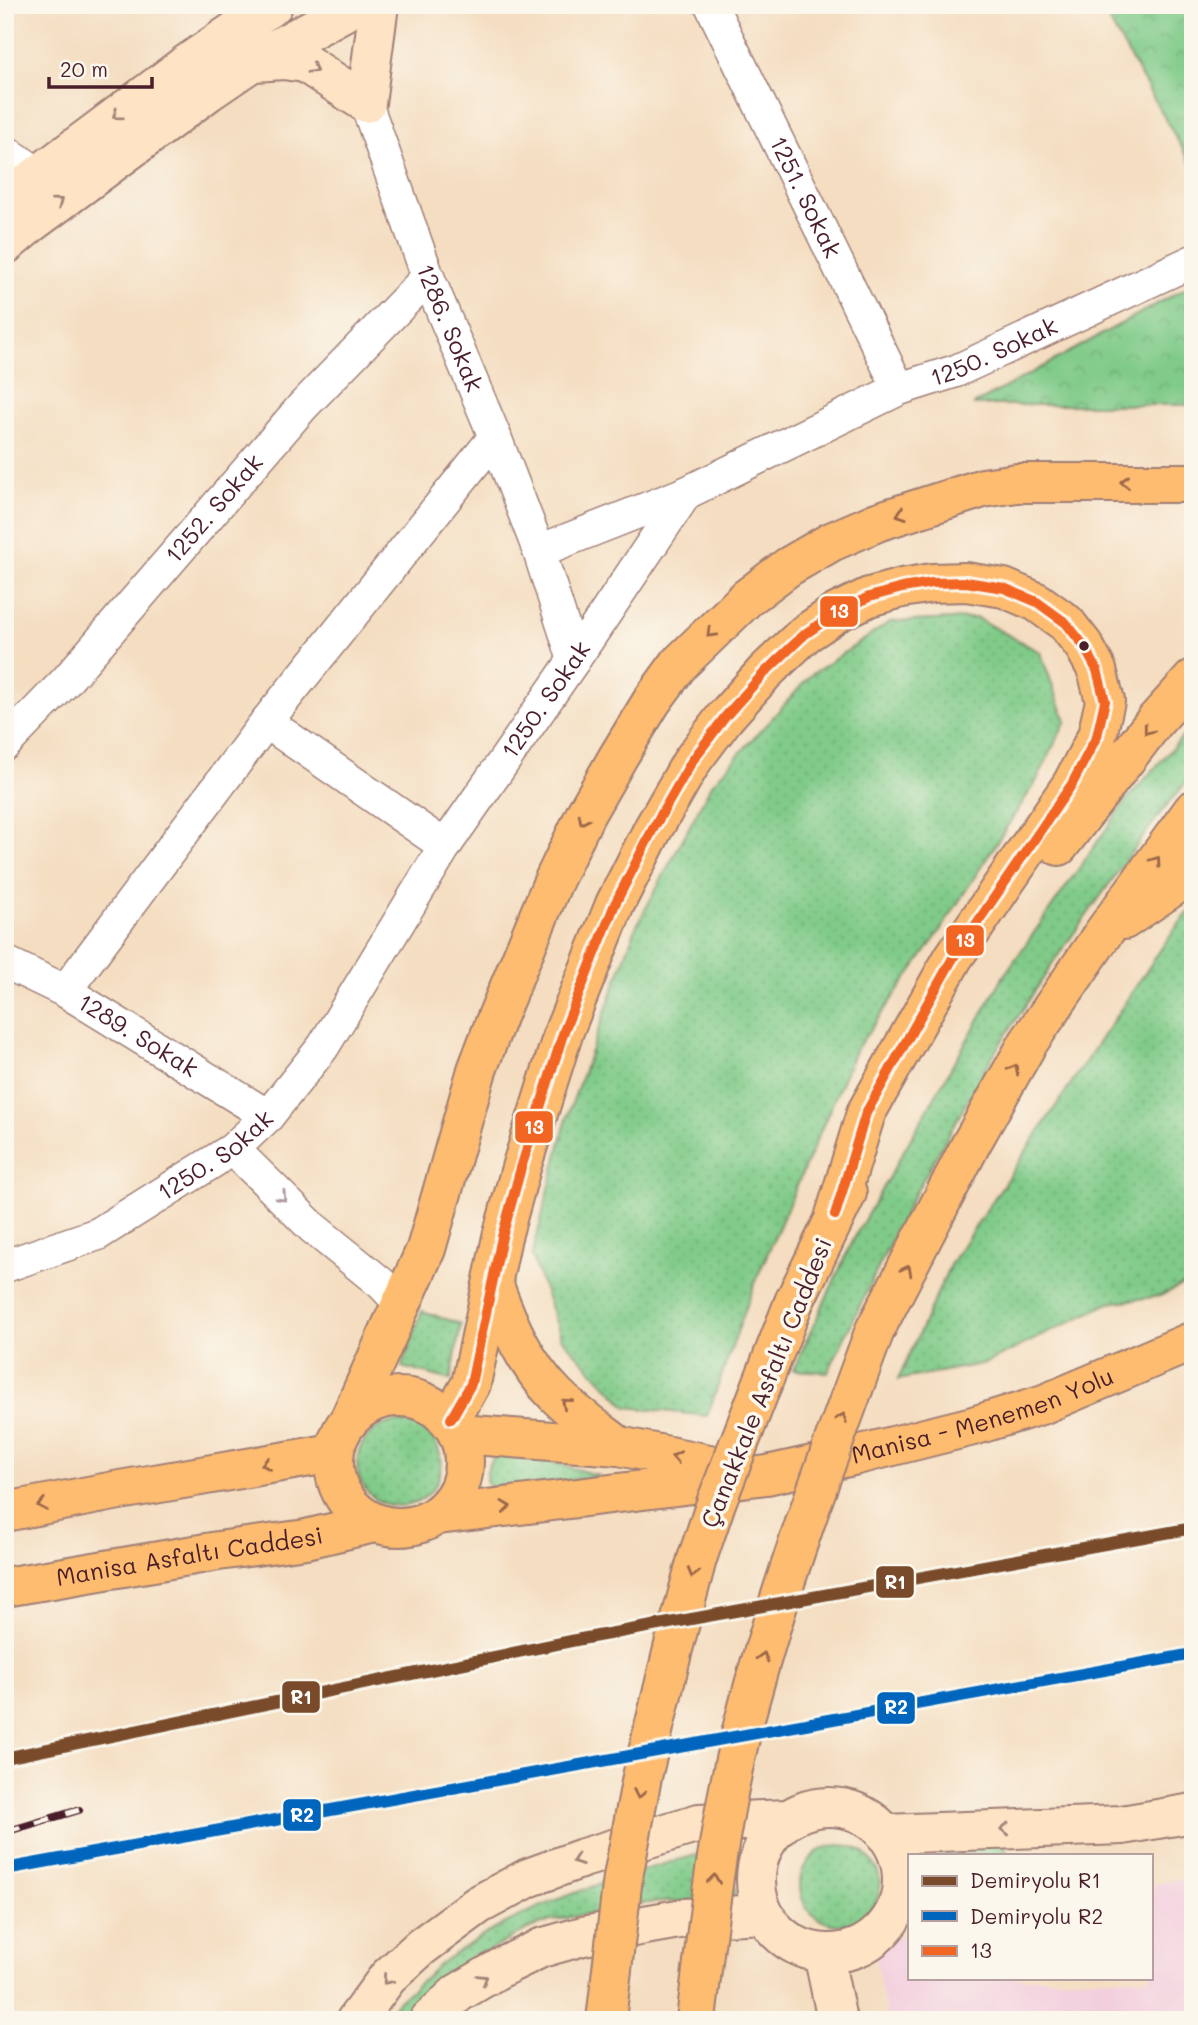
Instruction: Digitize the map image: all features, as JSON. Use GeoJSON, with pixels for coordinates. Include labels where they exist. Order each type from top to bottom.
{"type":"FeatureCollection","features":[{"type":"Feature","properties":{"kind":"highway"},"geometry":{"type":"LineString","coordinates":[[374,1523],[355,1511],[341,1494],[334,1474],[333,1452],[339,1433],[351,1416],[426,1249],[481,1060],[552,884],[586,813],[618,757],[652,701],[679,664],[747,598],[788,567],[831,542],[877,522],[984,488],[1017,483],[1193,483]]}},
{"type":"Feature","properties":{"kind":"highway"},"geometry":{"type":"LineString","coordinates":[[438,1515],[453,1499],[463,1478],[465,1456],[455,1427],[471,1384],[502,1237],[564,1031],[615,904],[692,761],[765,672],[804,634],[836,613],[869,597],[932,583],[966,582],[1004,588],[1038,602],[1066,623],[1084,646],[1097,670],[1105,701],[1097,736],[1072,784],[953,958],[866,1113],[835,1215]]}},
{"type":"Feature","properties":{"kind":"highway","name":"Çanakkale Asfaltı Caddesi"},"geometry":{"type":"LineString","coordinates":[[606,2020],[623,1877],[642,1777],[676,1636],[716,1503],[794,1302],[835,1215],[910,1070],[966,978],[1051,856],[1154,721],[1193,678]]}},
{"type":"Feature","properties":{"kind":"highway"},"geometry":{"type":"LineString","coordinates":[[696,2020],[717,1854],[744,1724],[807,1514],[876,1330],[971,1144],[1028,1043],[1193,810]]}},
{"type":"Feature","properties":{"kind":"highway"},"geometry":{"type":"LineString","coordinates":[[1102,935],[1177,884],[1193,866]]}},
{"type":"Feature","properties":{"kind":"highway"},"geometry":{"type":"LineString","coordinates":[[493,1283],[505,1317],[536,1371],[556,1395],[619,1446]]}},
{"type":"Feature","properties":{"kind":"highway","name":"Manisa - Menemen Yolu"},"geometry":{"type":"LineString","coordinates":[[374,1523],[396,1528],[418,1525],[438,1515],[767,1475],[915,1441],[1044,1404],[1193,1340]]}},
{"type":"Feature","properties":{"kind":"highway","name":"Manisa - Menemen Yolu"},"geometry":{"type":"LineString","coordinates":[[351,1416],[368,1403],[388,1396],[409,1397],[429,1404],[455,1427],[619,1446],[767,1475]]}},
{"type":"Feature","properties":{"kind":"highway"},"geometry":{"type":"LineString","coordinates":[[5,1512],[333,1452]]}},
{"type":"Feature","properties":{"kind":"highway","name":"Manisa Asfaltı Caddesi"},"geometry":{"type":"LineString","coordinates":[[5,1587],[306,1539],[374,1523]]}},
{"type":"Feature","properties":{"kind":"street"},"geometry":{"type":"LineString","coordinates":[[5,200],[188,63],[273,5]]}},
{"type":"Feature","properties":{"kind":"street","name":"1251. Sokak"},"geometry":{"type":"LineString","coordinates":[[711,5],[899,389]]}},
{"type":"Feature","properties":{"kind":"street"},"geometry":{"type":"LineString","coordinates":[[5,245],[113,161],[252,62],[358,6],[366,103]]}},
{"type":"Feature","properties":{"kind":"street"},"geometry":{"type":"LineString","coordinates":[[252,62],[283,60],[305,63],[366,103]]}},
{"type":"Feature","properties":{"kind":"street","name":"1286. Sokak"},"geometry":{"type":"LineString","coordinates":[[366,103],[428,277],[539,551],[574,660]]}},
{"type":"Feature","properties":{"kind":"street"},"geometry":{"type":"LineString","coordinates":[[5,151],[38,174]]}},
{"type":"Feature","properties":{"kind":"street","name":"1250. Sokak"},"geometry":{"type":"LineString","coordinates":[[5,1266],[98,1234],[233,1149],[268,1116],[323,1047],[445,846],[686,493],[899,389],[956,371],[1193,261]]}},
{"type":"Feature","properties":{"kind":"street","name":"1252. Sokak"},"geometry":{"type":"LineString","coordinates":[[5,744],[66,681],[303,406],[428,277]]}},
{"type":"Feature","properties":{"kind":"street"},"geometry":{"type":"LineString","coordinates":[[65,991],[265,722],[495,437]]}},
{"type":"Feature","properties":{"kind":"street"},"geometry":{"type":"LineString","coordinates":[[539,551],[686,493]]}},
{"type":"Feature","properties":{"kind":"street"},"geometry":{"type":"LineString","coordinates":[[265,722],[445,846]]}},
{"type":"Feature","properties":{"kind":"street","name":"1289. Sokak"},"geometry":{"type":"LineString","coordinates":[[5,962],[65,991],[268,1116]]}},
{"type":"Feature","properties":{"kind":"street"},"geometry":{"type":"LineString","coordinates":[[233,1149],[313,1228],[382,1283],[401,1304]]}},
{"type":"Feature","properties":{"kind":"street"},"geometry":{"type":"LineString","coordinates":[[356,2020],[388,1977],[421,1947],[478,1905],[528,1878],[583,1858],[699,1823],[786,1819],[811,1809],[839,1807],[864,1816],[885,1834],[895,1849],[901,1866],[904,1901],[877,1935],[861,1946],[842,1952],[823,1953],[788,1941],[764,1914],[757,1895],[756,1873],[760,1852],[771,1834],[786,1819]]}},
{"type":"Feature","properties":{"kind":"street"},"geometry":{"type":"LineString","coordinates":[[885,1834],[1122,1825],[1193,1813]]}},
{"type":"Feature","properties":{"kind":"street"},"geometry":{"type":"LineString","coordinates":[[1038,1854],[1122,1825]]}},
{"type":"Feature","properties":{"kind":"street"},"geometry":{"type":"LineString","coordinates":[[429,2020],[458,1993],[541,1948],[583,1936],[684,1918],[764,1914]]}},
{"type":"Feature","properties":{"kind":"street"},"geometry":{"type":"LineString","coordinates":[[823,1953],[837,2020]]}},
{"type":"Feature","properties":{"kind":"shaded area"},"geometry":{"type":"Polygon","coordinates":[[[1193,1876],[1193,2020],[887,2020],[872,1942],[908,1934],[908,1980],[1152,1980],[1152,1885],[1193,1876]]]}},
{"type":"Feature","properties":{"kind":"green space"},"geometry":{"type":"Polygon","coordinates":[[[1100,5],[1193,5],[1193,167],[1100,5]]]}},
{"type":"Feature","properties":{"kind":"green space"},"geometry":{"type":"Polygon","coordinates":[[[1193,284],[1193,405],[973,405],[1193,284]]]}},
{"type":"Feature","properties":{"kind":"green space"},"geometry":{"type":"Polygon","coordinates":[[[976,618],[1040,652],[1066,721],[1037,780],[934,940],[855,1051],[756,1280],[707,1416],[627,1407],[562,1339],[532,1256],[567,1117],[636,927],[712,784],[811,675],[890,622],[976,618]]]}},
{"type":"Feature","properties":{"kind":"green space"},"geometry":{"type":"Polygon","coordinates":[[[1193,725],[1193,774],[1158,816],[1059,954],[995,1052],[908,1206],[828,1372],[793,1370],[853,1240],[1003,977],[1128,798],[1193,725]]]}},
{"type":"Feature","properties":{"kind":"green space"},"geometry":{"type":"Polygon","coordinates":[[[1193,907],[1193,1280],[1160,1296],[1109,1303],[986,1363],[898,1380],[951,1263],[1173,931],[1193,907]]]}},
{"type":"Feature","properties":{"kind":"green space"},"geometry":{"type":"Polygon","coordinates":[[[422,1311],[461,1324],[451,1380],[402,1367],[422,1311]]]}},
{"type":"Feature","properties":{"kind":"green space"},"geometry":{"type":"Polygon","coordinates":[[[399,1422],[422,1429],[434,1441],[441,1464],[434,1487],[422,1499],[399,1506],[376,1499],[364,1487],[357,1464],[364,1441],[376,1429],[399,1422]]]}},
{"type":"Feature","properties":{"kind":"green space"},"geometry":{"type":"Polygon","coordinates":[[[506,1449],[600,1476],[493,1490],[486,1481],[489,1466],[496,1454],[506,1449]]]}},
{"type":"Feature","properties":{"kind":"green space"},"geometry":{"type":"Polygon","coordinates":[[[924,1842],[1005,1843],[1007,1854],[927,1854],[924,1842]]]}},
{"type":"Feature","properties":{"kind":"green space"},"geometry":{"type":"Polygon","coordinates":[[[840,1845],[855,1848],[868,1857],[877,1870],[880,1885],[877,1900],[868,1913],[855,1922],[840,1925],[825,1922],[812,1913],[803,1900],[800,1885],[803,1870],[812,1857],[825,1848],[840,1845]]]}},
{"type":"Feature","properties":{"kind":"green space"},"geometry":{"type":"Polygon","coordinates":[[[725,1847],[737,1898],[647,1903],[550,1921],[526,1930],[478,1957],[400,2020],[379,2020],[443,1962],[511,1920],[617,1878],[725,1847]]]}},
{"type":"Feature","properties":{"kind":"railway"},"geometry":{"type":"LineString","coordinates":[[5,1758],[581,1639],[1193,1528]]}},
{"type":"Feature","properties":{"kind":"railway"},"geometry":{"type":"LineString","coordinates":[[5,1832],[79,1810]]}},
{"type":"Feature","properties":{"kind":"rail line","name":"R1"},"geometry":{"type":"LineString","coordinates":[[5,1758],[581,1639],[1193,1528]]}},
{"type":"Feature","properties":{"kind":"rail line","name":"R2"},"geometry":{"type":"LineString","coordinates":[[5,1869],[1193,1654]]}},
{"type":"Feature","properties":{"kind":"transit line","name":"13"},"geometry":{"type":"LineString","coordinates":[[451,1419],[471,1384],[502,1237],[564,1031],[615,904],[692,761],[725,717],[765,672],[805,634],[836,613],[869,597],[932,583],[966,582],[1004,588],[1037,602],[1066,623],[1084,646],[1097,670],[1105,701],[1097,736],[1072,784],[953,958],[866,1113],[835,1215]]}}]}
